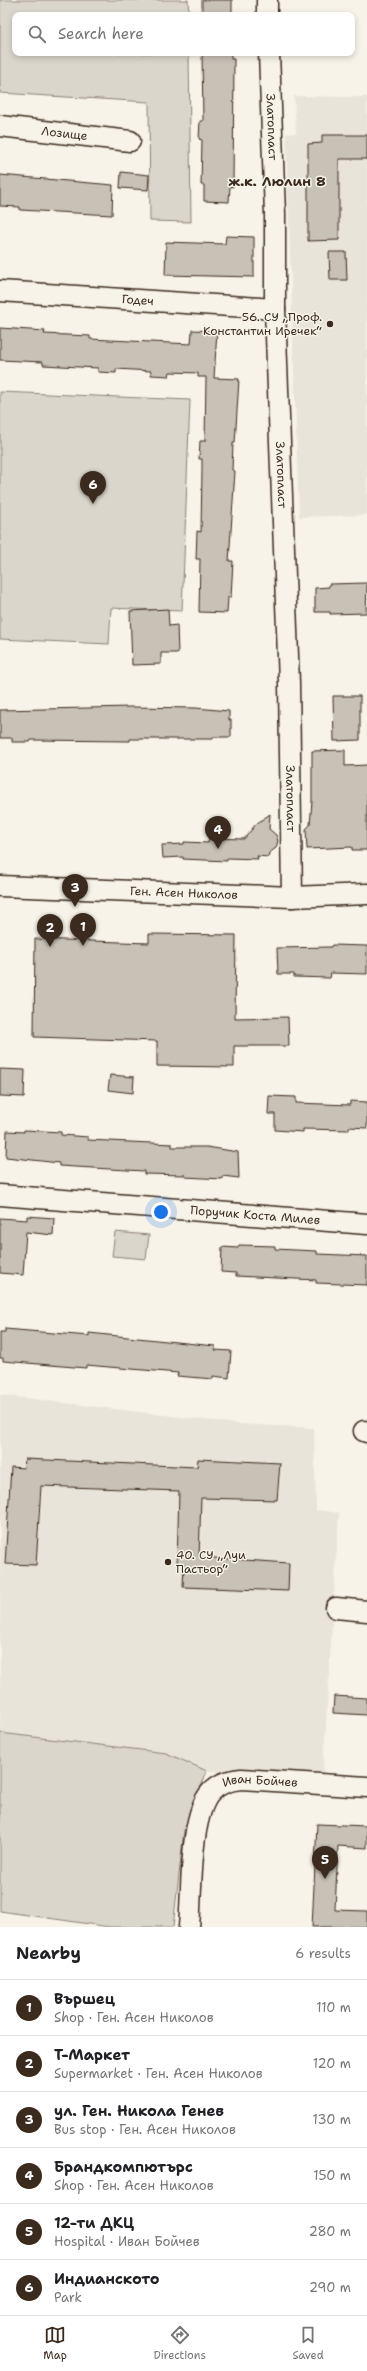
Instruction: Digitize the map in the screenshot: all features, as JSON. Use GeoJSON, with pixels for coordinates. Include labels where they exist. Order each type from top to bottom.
{"type":"FeatureCollection","features":[{"type":"Feature","properties":{"kind":"street"},"geometry":{"type":"LineString","coordinates":[[267,0],[268,12]]}},
{"type":"Feature","properties":{"kind":"street","name":"Златопласт"},"geometry":{"type":"LineString","coordinates":[[269,56],[275,214],[276,309],[288,644],[292,897]]}},
{"type":"Feature","properties":{"kind":"street","name":"Лозище"},"geometry":{"type":"LineString","coordinates":[[0,126],[130,141]]}},
{"type":"Feature","properties":{"kind":"street","name":"Годеч"},"geometry":{"type":"LineString","coordinates":[[0,291],[276,309]]}},
{"type":"Feature","properties":{"kind":"street","name":"Ген. Асен Николов"},"geometry":{"type":"LineString","coordinates":[[0,886],[292,897],[367,894]]}},
{"type":"Feature","properties":{"kind":"street","name":"Поручик Коста Милев"},"geometry":{"type":"LineString","coordinates":[[0,1195],[367,1224]]}},
{"type":"Feature","properties":{"kind":"street"},"geometry":{"type":"LineString","coordinates":[[336,1608],[367,1611]]}},
{"type":"Feature","properties":{"kind":"street","name":"Иван Бойчев"},"geometry":{"type":"LineString","coordinates":[[189,1927],[198,1819],[203,1805],[211,1792],[229,1780],[241,1779],[367,1787]]}},
{"type":"Feature","properties":{"kind":"shaded area"},"geometry":{"type":"Polygon","coordinates":[[[0,0],[188,0],[189,12],[12,12],[12,56],[189,56],[191,222],[150,221],[149,102],[0,93],[0,0]]]}},
{"type":"Feature","properties":{"kind":"shaded area","name":"56. СУ „Проф. Константин Иречек“"},"geometry":{"type":"Polygon","coordinates":[[[294,96],[367,97],[367,515],[299,517],[286,134],[296,133],[294,96]]]}},
{"type":"Feature","properties":{"kind":"shaded area"},"geometry":{"type":"Polygon","coordinates":[[[0,392],[190,400],[182,611],[111,608],[109,644],[0,639],[0,392]]]}},
{"type":"Feature","properties":{"kind":"shaded area"},"geometry":{"type":"Polygon","coordinates":[[[115,1232],[149,1235],[146,1259],[112,1256],[115,1232]]]}},
{"type":"Feature","properties":{"kind":"shaded area","name":"40. СУ „Луи Пастьор“"},"geometry":{"type":"Polygon","coordinates":[[[0,1395],[238,1424],[314,1428],[316,1510],[339,1513],[323,1773],[207,1771],[166,1753],[0,1733],[0,1395]]]}},
{"type":"Feature","properties":{"kind":"shaded area"},"geometry":{"type":"Polygon","coordinates":[[[0,1733],[166,1753],[207,1771],[184,1830],[173,1927],[110,1927],[0,1911],[0,1733]]]}},
{"type":"Feature","properties":{"kind":"building"},"geometry":{"type":"Polygon","coordinates":[[[202,0],[232,0],[232,12],[202,12],[202,0]]]}},
{"type":"Feature","properties":{"kind":"building"},"geometry":{"type":"Polygon","coordinates":[[[202,56],[231,56],[231,59],[234,59],[233,187],[230,186],[229,202],[204,201],[204,185],[201,185],[202,140],[199,139],[200,121],[203,121],[202,56]]]}},
{"type":"Feature","properties":{"kind":"building"},"geometry":{"type":"Polygon","coordinates":[[[322,135],[367,135],[367,159],[339,159],[339,240],[308,241],[308,144],[322,143],[322,135]]]}},
{"type":"Feature","properties":{"kind":"building"},"geometry":{"type":"Polygon","coordinates":[[[121,172],[149,175],[148,190],[120,188],[121,172]]]}},
{"type":"Feature","properties":{"kind":"building"},"geometry":{"type":"Polygon","coordinates":[[[0,175],[113,185],[112,215],[20,210],[20,207],[0,206],[0,175]]]}},
{"type":"Feature","properties":{"kind":"building"},"geometry":{"type":"Polygon","coordinates":[[[226,236],[254,237],[254,277],[165,275],[166,242],[225,244],[226,236]]]}},
{"type":"Feature","properties":{"kind":"building"},"geometry":{"type":"Polygon","coordinates":[[[329,252],[346,252],[347,280],[330,280],[329,252]]]}},
{"type":"Feature","properties":{"kind":"building"},"geometry":{"type":"Polygon","coordinates":[[[0,328],[45,331],[44,334],[90,336],[90,339],[191,344],[192,330],[217,331],[214,378],[239,379],[235,443],[233,443],[232,470],[235,471],[229,561],[233,561],[231,597],[228,597],[227,613],[199,612],[200,559],[196,559],[197,531],[201,532],[202,459],[199,459],[200,441],[205,441],[206,377],[198,377],[198,373],[170,372],[169,376],[151,375],[151,371],[116,369],[116,373],[98,372],[98,368],[43,365],[43,362],[0,360],[0,328]]]}},
{"type":"Feature","properties":{"kind":"building"},"geometry":{"type":"Polygon","coordinates":[[[367,583],[366,613],[330,614],[330,612],[315,612],[315,588],[329,587],[329,584],[367,583]]]}},
{"type":"Feature","properties":{"kind":"building"},"geometry":{"type":"Polygon","coordinates":[[[168,609],[169,626],[177,625],[178,653],[161,653],[161,664],[132,665],[130,611],[168,609]]]}},
{"type":"Feature","properties":{"kind":"building"},"geometry":{"type":"Polygon","coordinates":[[[333,696],[360,696],[360,740],[334,741],[333,696]]]}},
{"type":"Feature","properties":{"kind":"building"},"geometry":{"type":"Polygon","coordinates":[[[131,707],[196,708],[229,711],[229,720],[231,720],[231,737],[213,737],[213,739],[130,739],[130,741],[31,740],[30,742],[12,742],[12,738],[0,738],[0,710],[131,707]]]}},
{"type":"Feature","properties":{"kind":"building"},"geometry":{"type":"Polygon","coordinates":[[[345,750],[345,766],[367,765],[367,850],[352,850],[352,847],[307,849],[306,829],[310,825],[312,801],[312,751],[345,750]]]}},
{"type":"Feature","properties":{"kind":"building"},"geometry":{"type":"Polygon","coordinates":[[[270,814],[269,829],[276,835],[278,841],[276,848],[269,853],[268,857],[257,856],[258,859],[227,858],[227,861],[183,859],[183,857],[163,858],[162,845],[184,844],[184,842],[208,843],[209,838],[244,839],[256,824],[270,814]]]}},
{"type":"Feature","properties":{"kind":"building"},"geometry":{"type":"Polygon","coordinates":[[[149,934],[236,935],[235,1018],[288,1017],[289,1046],[234,1046],[234,1067],[157,1066],[157,1041],[34,1037],[35,939],[149,943],[149,934]]]}},
{"type":"Feature","properties":{"kind":"building"},"geometry":{"type":"Polygon","coordinates":[[[332,945],[367,946],[367,974],[331,973],[330,978],[294,977],[294,974],[278,974],[277,948],[331,947],[332,945]]]}},
{"type":"Feature","properties":{"kind":"building"},"geometry":{"type":"Polygon","coordinates":[[[0,1069],[25,1070],[24,1097],[0,1096],[0,1069]]]}},
{"type":"Feature","properties":{"kind":"building"},"geometry":{"type":"Polygon","coordinates":[[[110,1075],[134,1077],[133,1093],[108,1090],[110,1075]]]}},
{"type":"Feature","properties":{"kind":"building"},"geometry":{"type":"Polygon","coordinates":[[[269,1096],[296,1097],[296,1103],[350,1105],[350,1101],[367,1102],[367,1128],[349,1127],[349,1130],[303,1129],[303,1132],[275,1130],[275,1114],[268,1114],[269,1096]]]}},
{"type":"Feature","properties":{"kind":"building"},"geometry":{"type":"Polygon","coordinates":[[[24,1130],[61,1132],[61,1135],[88,1137],[88,1140],[172,1144],[172,1147],[207,1147],[238,1152],[239,1178],[222,1176],[222,1179],[185,1177],[185,1175],[144,1174],[144,1171],[59,1166],[59,1163],[6,1157],[7,1131],[24,1132],[24,1130]]]}},
{"type":"Feature","properties":{"kind":"building"},"geometry":{"type":"Polygon","coordinates":[[[27,1216],[54,1218],[53,1235],[26,1232],[23,1275],[0,1273],[0,1218],[27,1220],[27,1216]]]}},
{"type":"Feature","properties":{"kind":"building"},"geometry":{"type":"Polygon","coordinates":[[[239,1245],[275,1246],[275,1249],[317,1251],[317,1254],[367,1256],[367,1285],[316,1283],[316,1280],[236,1276],[236,1273],[221,1272],[222,1247],[238,1248],[239,1245]]]}},
{"type":"Feature","properties":{"kind":"building"},"geometry":{"type":"Polygon","coordinates":[[[5,1329],[89,1336],[89,1333],[215,1346],[215,1350],[231,1351],[229,1378],[213,1376],[213,1379],[177,1376],[178,1373],[86,1365],[86,1368],[3,1361],[3,1358],[0,1358],[0,1332],[5,1332],[5,1329]]]}},
{"type":"Feature","properties":{"kind":"building"},"geometry":{"type":"Polygon","coordinates":[[[25,1459],[197,1467],[198,1459],[280,1463],[277,1500],[201,1498],[199,1557],[289,1563],[288,1591],[183,1587],[184,1564],[177,1564],[179,1491],[41,1486],[36,1565],[5,1564],[11,1467],[24,1468],[25,1459]]]}},
{"type":"Feature","properties":{"kind":"building"},"geometry":{"type":"Polygon","coordinates":[[[334,1696],[367,1698],[367,1715],[333,1713],[334,1696]]]}},
{"type":"Feature","properties":{"kind":"building"},"geometry":{"type":"Polygon","coordinates":[[[317,1824],[367,1826],[367,1848],[338,1846],[335,1910],[367,1911],[367,1927],[312,1927],[317,1824]]]}},
{"type":"Feature","properties":{"kind":"place","name":"56. СУ „Проф. Константин Иречек“"},"geometry":{"type":"Point","coordinates":[330,324]}},
{"type":"Feature","properties":{"kind":"place","name":"Индианското"},"geometry":{"type":"Point","coordinates":[93,504]}},
{"type":"Feature","properties":{"kind":"place","name":"Брандкомпютърс"},"geometry":{"type":"Point","coordinates":[218,849]}},
{"type":"Feature","properties":{"kind":"place","name":"ул. Ген. Никола Генев"},"geometry":{"type":"Point","coordinates":[75,907]}},
{"type":"Feature","properties":{"kind":"place","name":"Вършец"},"geometry":{"type":"Point","coordinates":[83,946]}},
{"type":"Feature","properties":{"kind":"place","name":"Т-Маркет"},"geometry":{"type":"Point","coordinates":[50,947]}},
{"type":"Feature","properties":{"kind":"place","name":"40. СУ „Луи Пастьор“"},"geometry":{"type":"Point","coordinates":[168,1562]}},
{"type":"Feature","properties":{"kind":"place","name":"12-ти ДКЦ"},"geometry":{"type":"Point","coordinates":[325,1879]}},
{"type":"Feature","properties":{"kind":"district","name":"ж.к. Люлин 8"},"geometry":{"type":"Point","coordinates":[277,181]}}]}
